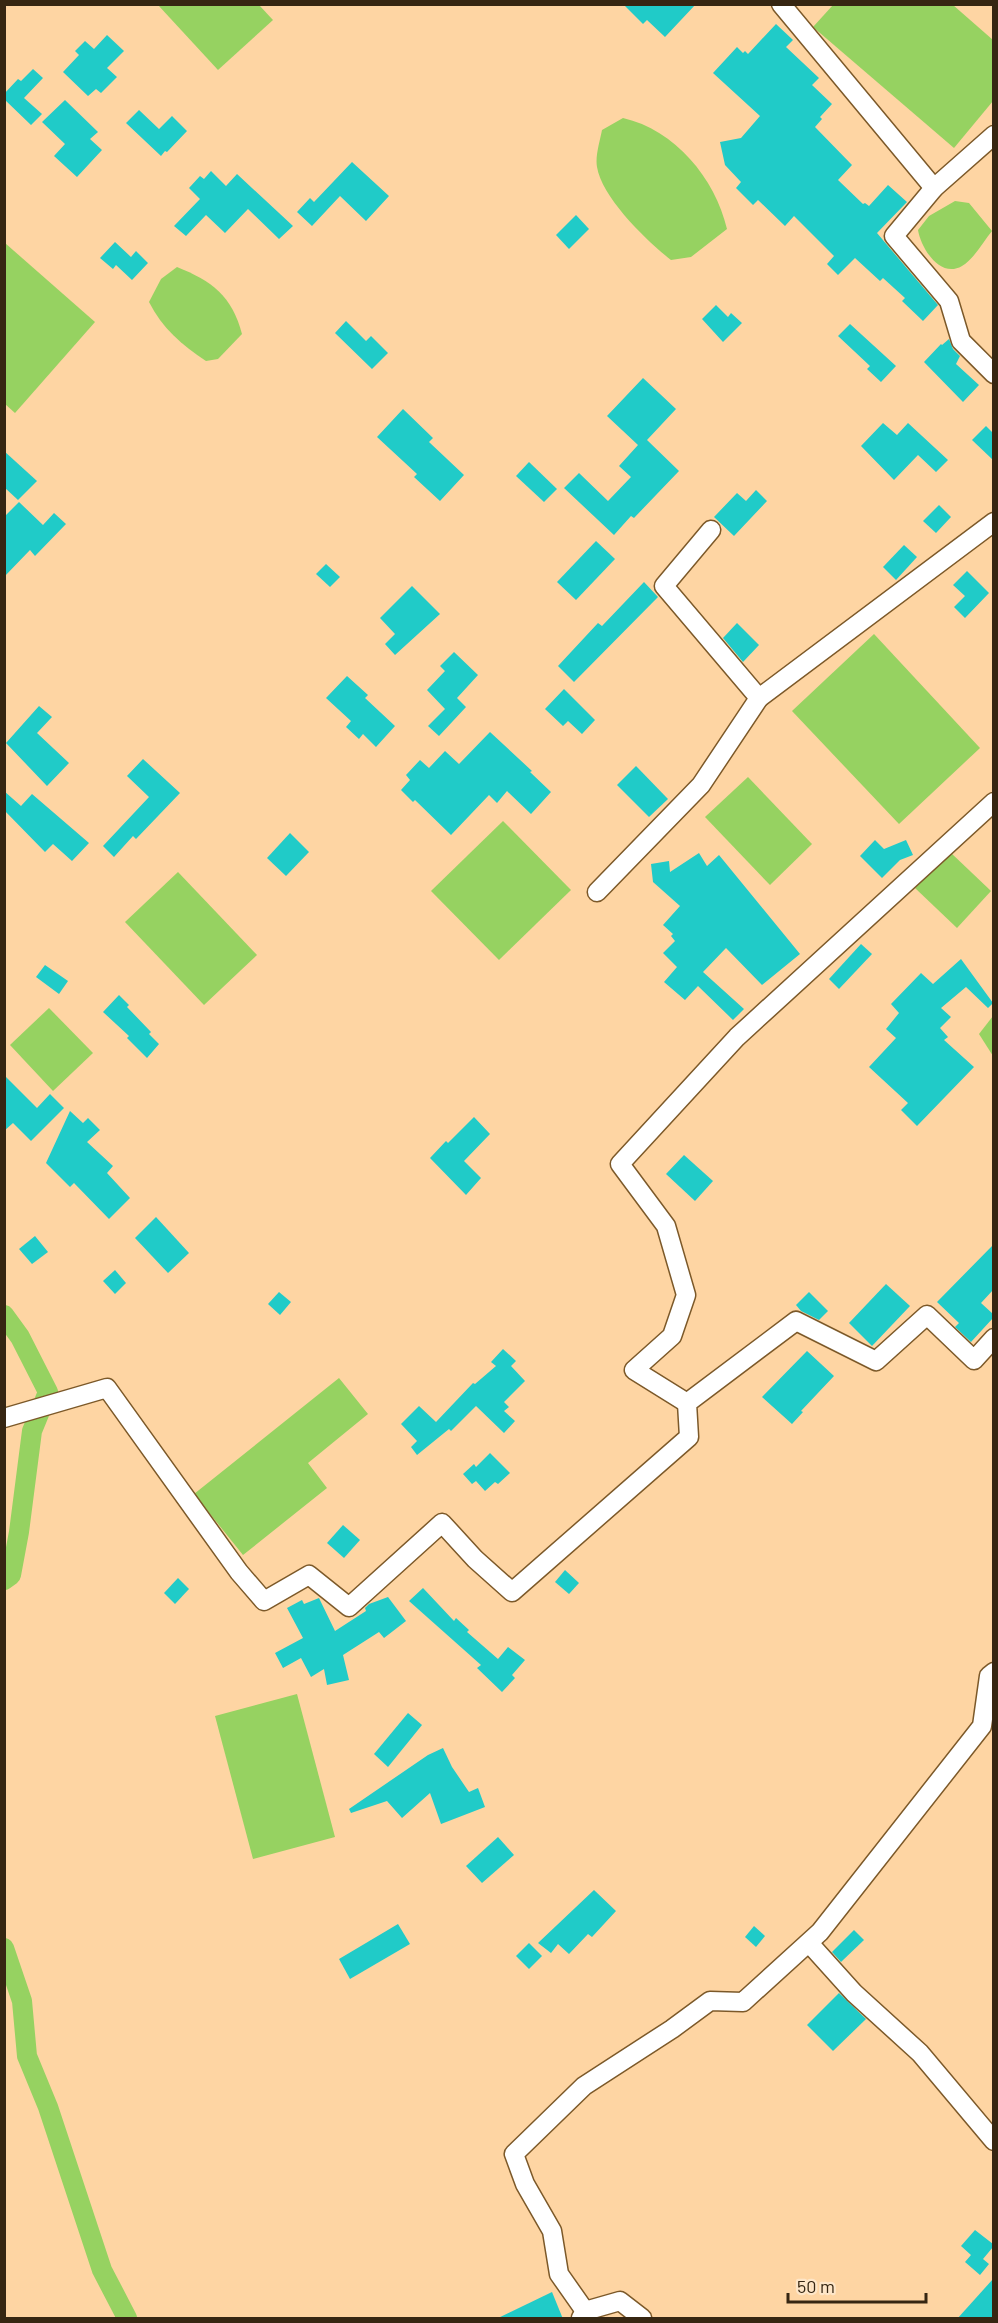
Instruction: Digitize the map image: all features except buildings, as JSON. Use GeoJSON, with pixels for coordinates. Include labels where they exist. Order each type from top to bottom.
{"type":"FeatureCollection","features":[{"type":"Feature","properties":{"kind":"street"},"geometry":{"type":"LineString","coordinates":[[781,4],[934,188]]}},
{"type":"Feature","properties":{"kind":"street"},"geometry":{"type":"LineString","coordinates":[[993,135],[934,188],[894,236],[949,301],[961,342],[993,374]]}},
{"type":"Feature","properties":{"kind":"street"},"geometry":{"type":"LineString","coordinates":[[597,892],[701,785],[759,698],[993,522]]}},
{"type":"Feature","properties":{"kind":"street"},"geometry":{"type":"LineString","coordinates":[[711,530],[664,586],[759,698]]}},
{"type":"Feature","properties":{"kind":"street"},"geometry":{"type":"LineString","coordinates":[[687,1403],[634,1370],[672,1336],[686,1295],[666,1226],[620,1164],[737,1037],[993,802]]}},
{"type":"Feature","properties":{"kind":"street"},"geometry":{"type":"LineString","coordinates":[[687,1403],[796,1321],[876,1361],[927,1315],[974,1360],[993,1338]]}},
{"type":"Feature","properties":{"kind":"street"},"geometry":{"type":"LineString","coordinates":[[4,1418],[107,1388],[232,1562],[264,1601],[309,1575],[349,1607],[441,1523],[475,1559],[512,1592],[688,1437],[687,1403]]}},
{"type":"Feature","properties":{"kind":"street"},"geometry":{"type":"LineString","coordinates":[[642,2319],[620,2301],[583,2315],[559,2274],[552,2231],[525,2184],[514,2154],[584,2086],[672,2029],[710,2001],[743,2002],[820,1932],[865,1878],[928,1792],[982,1726],[989,1676],[993,1672]]}},
{"type":"Feature","properties":{"kind":"street"},"geometry":{"type":"LineString","coordinates":[[809,1943],[854,1993],[920,2053],[993,2141]]}},
{"type":"Feature","properties":{"kind":"shaded area"},"geometry":{"type":"Polygon","coordinates":[[[158,5],[259,5],[273,20],[218,70],[158,5]]]}},
{"type":"Feature","properties":{"kind":"shaded area"},"geometry":{"type":"Polygon","coordinates":[[[833,5],[953,5],[993,40],[993,101],[954,148],[813,27],[833,5]]]}},
{"type":"Feature","properties":{"kind":"shaded area"},"geometry":{"type":"Polygon","coordinates":[[[623,118],[660,133],[676,145],[703,175],[713,192],[727,229],[691,257],[671,260],[638,230],[607,192],[597,167],[598,148],[602,130],[623,118]]]}},
{"type":"Feature","properties":{"kind":"shaded area"},"geometry":{"type":"Polygon","coordinates":[[[955,201],[969,203],[992,231],[966,263],[954,269],[939,265],[933,260],[923,245],[918,230],[929,216],[955,201]]]}},
{"type":"Feature","properties":{"kind":"shaded area"},"geometry":{"type":"Polygon","coordinates":[[[5,243],[95,322],[15,413],[5,404],[5,243]]]}},
{"type":"Feature","properties":{"kind":"shaded area"},"geometry":{"type":"Polygon","coordinates":[[[177,267],[210,284],[233,309],[242,334],[218,359],[206,361],[189,349],[166,328],[149,302],[161,279],[177,267]]]}},
{"type":"Feature","properties":{"kind":"shaded area"},"geometry":{"type":"Polygon","coordinates":[[[874,634],[980,748],[899,824],[792,711],[874,634]]]}},
{"type":"Feature","properties":{"kind":"shaded area"},"geometry":{"type":"Polygon","coordinates":[[[748,777],[812,844],[770,885],[705,817],[748,777]]]}},
{"type":"Feature","properties":{"kind":"shaded area"},"geometry":{"type":"Polygon","coordinates":[[[503,821],[571,890],[499,960],[431,891],[503,821]]]}},
{"type":"Feature","properties":{"kind":"shaded area"},"geometry":{"type":"Polygon","coordinates":[[[950,852],[991,891],[957,928],[915,888],[950,852]]]}},
{"type":"Feature","properties":{"kind":"shaded area"},"geometry":{"type":"Polygon","coordinates":[[[178,872],[257,955],[204,1005],[125,922],[178,872]]]}},
{"type":"Feature","properties":{"kind":"shaded area"},"geometry":{"type":"Polygon","coordinates":[[[49,1008],[93,1053],[53,1091],[10,1045],[49,1008]]]}},
{"type":"Feature","properties":{"kind":"shaded area"},"geometry":{"type":"Polygon","coordinates":[[[993,1016],[993,1056],[979,1034],[993,1016]]]}},
{"type":"Feature","properties":{"kind":"shaded area"},"geometry":{"type":"Polygon","coordinates":[[[339,1378],[368,1414],[308,1463],[327,1488],[243,1555],[194,1494],[339,1378]]]}},
{"type":"Feature","properties":{"kind":"shaded area"},"geometry":{"type":"Polygon","coordinates":[[[297,1694],[335,1837],[253,1859],[215,1716],[297,1694]]]}},
{"type":"Feature","properties":{"kind":"waterway"},"geometry":{"type":"LineString","coordinates":[[4,1315],[20,1337],[48,1392],[32,1431],[11,1575],[4,1580]]}},
{"type":"Feature","properties":{"kind":"waterway"},"geometry":{"type":"LineString","coordinates":[[4,1948],[22,2001],[27,2056],[48,2107],[102,2270],[127,2318]]}}]}
